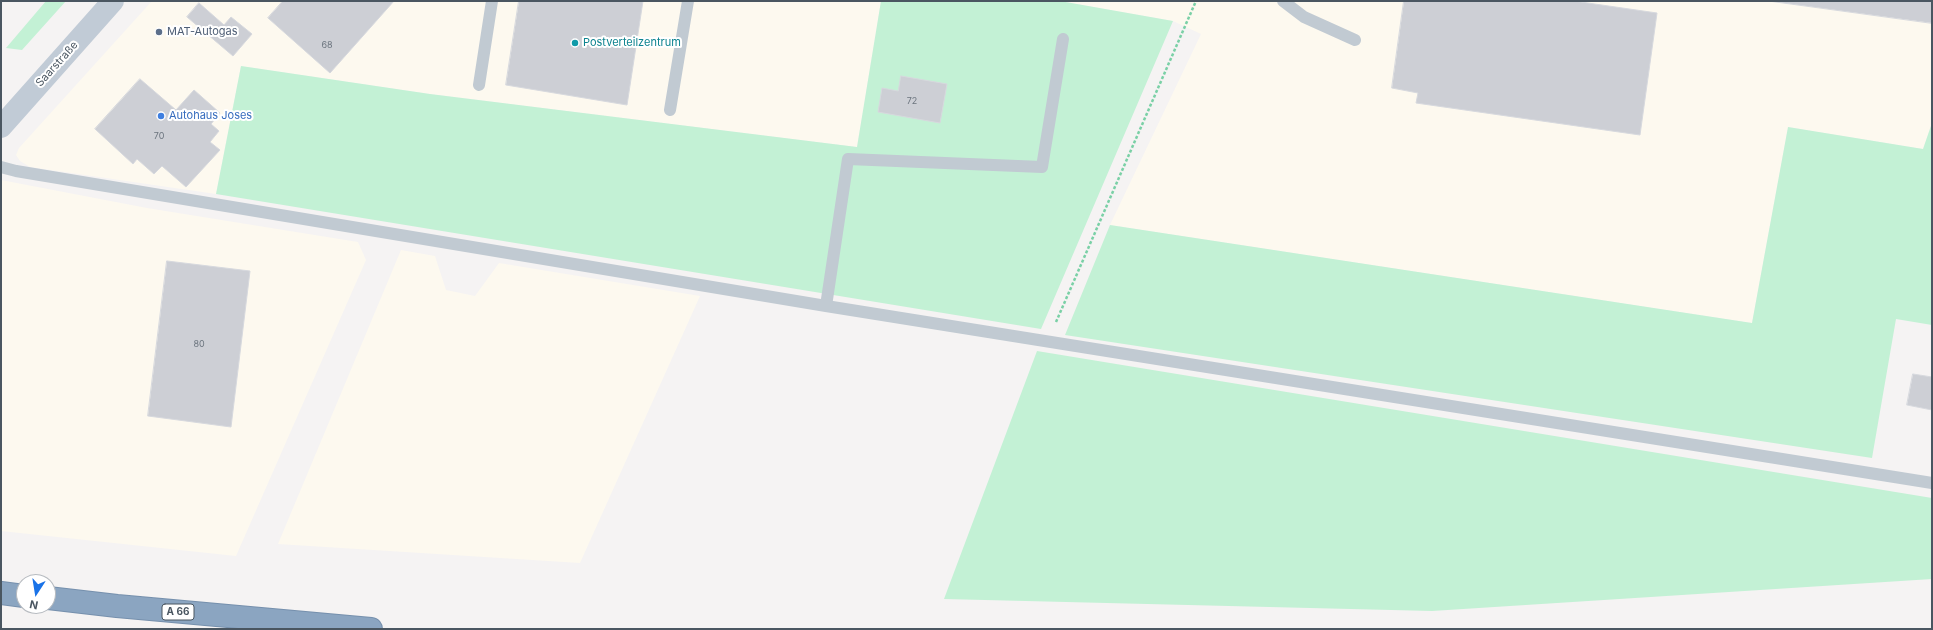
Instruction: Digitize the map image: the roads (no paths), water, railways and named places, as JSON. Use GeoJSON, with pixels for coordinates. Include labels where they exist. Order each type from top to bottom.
{"type":"FeatureCollection","features":[{"type":"Feature","properties":{"kind":"highway"},"geometry":{"type":"LineString","coordinates":[[1,593],[16,595]]}},
{"type":"Feature","properties":{"kind":"highway","name":"A 66"},"geometry":{"type":"LineString","coordinates":[[56,599],[371,629]]}},
{"type":"Feature","properties":{"kind":"main road","name":"Saarstraße"},"geometry":{"type":"LineString","coordinates":[[1,127],[113,1]]}},
{"type":"Feature","properties":{"kind":"lane"},"geometry":{"type":"LineString","coordinates":[[479,85],[492,1]]}},
{"type":"Feature","properties":{"kind":"lane"},"geometry":{"type":"LineString","coordinates":[[670,110],[688,1]]}},
{"type":"Feature","properties":{"kind":"lane"},"geometry":{"type":"LineString","coordinates":[[1283,1],[1304,17],[1355,40]]}},
{"type":"Feature","properties":{"kind":"lane"},"geometry":{"type":"LineString","coordinates":[[826,306],[848,159],[1042,167],[1064,39]]}},
{"type":"Feature","properties":{"kind":"lane"},"geometry":{"type":"LineString","coordinates":[[1,167],[826,306],[1932,483]]}},
{"type":"Feature","properties":{"kind":"place","name":"MAT-Autogas"},"geometry":{"type":"Point","coordinates":[159,32]}},
{"type":"Feature","properties":{"kind":"place","name":"Postverteilzentrum"},"geometry":{"type":"Point","coordinates":[575,43]}},
{"type":"Feature","properties":{"kind":"place","name":"Autohaus Joses"},"geometry":{"type":"Point","coordinates":[161,116]}}]}
